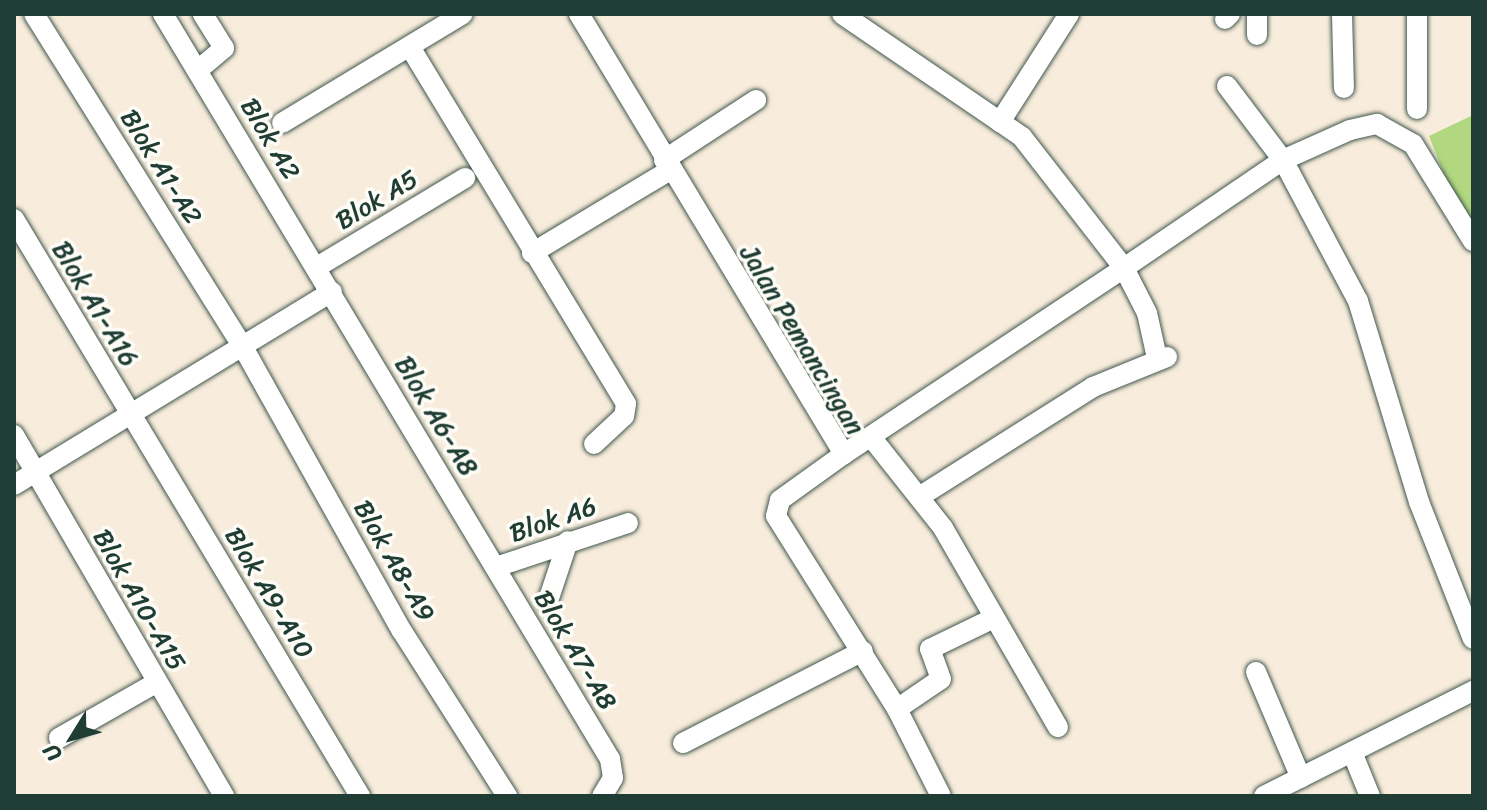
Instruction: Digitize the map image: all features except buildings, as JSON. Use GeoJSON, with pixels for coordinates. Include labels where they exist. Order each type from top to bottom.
{"type":"FeatureCollection","features":[{"type":"Feature","properties":{"kind":"street","name":"Blok A1-A2"},"geometry":{"type":"LineString","coordinates":[[34,14],[243,347]]}},
{"type":"Feature","properties":{"kind":"street","name":"Blok A2"},"geometry":{"type":"LineString","coordinates":[[163,14],[332,292]]}},
{"type":"Feature","properties":{"kind":"street"},"geometry":{"type":"LineString","coordinates":[[198,70],[224,48],[203,14]]}},
{"type":"Feature","properties":{"kind":"street"},"geometry":{"type":"LineString","coordinates":[[282,123],[463,14]]}},
{"type":"Feature","properties":{"kind":"street","name":"Jalan Pemancingan"},"geometry":{"type":"LineString","coordinates":[[579,14],[667,165],[844,454],[780,500],[776,516],[863,651],[897,709],[941,796]]}},
{"type":"Feature","properties":{"kind":"street"},"geometry":{"type":"LineString","coordinates":[[842,14],[1000,122],[1052,170],[1124,268],[1147,313],[1162,357],[1093,387],[919,497]]}},
{"type":"Feature","properties":{"kind":"street"},"geometry":{"type":"LineString","coordinates":[[1000,122],[1069,14]]}},
{"type":"Feature","properties":{"kind":"street"},"geometry":{"type":"LineString","coordinates":[[1342,14],[1344,88]]}},
{"type":"Feature","properties":{"kind":"street"},"geometry":{"type":"LineString","coordinates":[[1417,14],[1417,109]]}},
{"type":"Feature","properties":{"kind":"street"},"geometry":{"type":"LineString","coordinates":[[410,47],[626,404],[624,416],[594,444]]}},
{"type":"Feature","properties":{"kind":"street"},"geometry":{"type":"LineString","coordinates":[[1227,86],[1283,160],[1369,326],[1419,502],[1473,639]]}},
{"type":"Feature","properties":{"kind":"street"},"geometry":{"type":"LineString","coordinates":[[532,253],[667,165],[756,100]]}},
{"type":"Feature","properties":{"kind":"street"},"geometry":{"type":"LineString","coordinates":[[844,454],[1283,160],[1362,126],[1390,129],[1437,174],[1473,241]]}},
{"type":"Feature","properties":{"kind":"street","name":"Blok A5"},"geometry":{"type":"LineString","coordinates":[[317,267],[465,178]]}},
{"type":"Feature","properties":{"kind":"street","name":"Blok A1-A16"},"geometry":{"type":"LineString","coordinates":[[14,219],[132,416]]}},
{"type":"Feature","properties":{"kind":"street"},"geometry":{"type":"LineString","coordinates":[[14,485],[332,292]]}},
{"type":"Feature","properties":{"kind":"street","name":"Blok A6-A8"},"geometry":{"type":"LineString","coordinates":[[332,292],[496,567]]}},
{"type":"Feature","properties":{"kind":"street","name":"Blok A8-A9"},"geometry":{"type":"LineString","coordinates":[[243,347],[402,631],[507,796]]}},
{"type":"Feature","properties":{"kind":"street","name":"Blok A9-A10"},"geometry":{"type":"LineString","coordinates":[[132,416],[360,796]]}},
{"type":"Feature","properties":{"kind":"street","name":"Blok A10-A15"},"geometry":{"type":"LineString","coordinates":[[14,435],[224,796]]}},
{"type":"Feature","properties":{"kind":"street"},"geometry":{"type":"LineString","coordinates":[[871,437],[919,497],[1058,727]]}},
{"type":"Feature","properties":{"kind":"street","name":"Blok A6"},"geometry":{"type":"LineString","coordinates":[[496,567],[628,523]]}},
{"type":"Feature","properties":{"kind":"street"},"geometry":{"type":"LineString","coordinates":[[548,601],[568,541]]}},
{"type":"Feature","properties":{"kind":"street","name":"Blok A7-A8"},"geometry":{"type":"LineString","coordinates":[[496,567],[610,759],[613,778],[602,796]]}},
{"type":"Feature","properties":{"kind":"street"},"geometry":{"type":"LineString","coordinates":[[897,709],[941,679],[927,652],[994,618]]}},
{"type":"Feature","properties":{"kind":"street"},"geometry":{"type":"LineString","coordinates":[[683,743],[863,651]]}},
{"type":"Feature","properties":{"kind":"street"},"geometry":{"type":"LineString","coordinates":[[1256,672],[1301,778]]}},
{"type":"Feature","properties":{"kind":"street"},"geometry":{"type":"LineString","coordinates":[[59,738],[156,683]]}},
{"type":"Feature","properties":{"kind":"street"},"geometry":{"type":"LineString","coordinates":[[1264,796],[1473,691]]}},
{"type":"Feature","properties":{"kind":"street"},"geometry":{"type":"LineString","coordinates":[[1352,752],[1370,796]]}},
{"type":"Feature","properties":{"kind":"street"},"geometry":{"type":"LineString","coordinates":[[202,759],[206,796]]}},
{"type":"Feature","properties":{"kind":"green space"},"geometry":{"type":"Polygon","coordinates":[[[1473,115],[1473,248],[1429,136],[1473,115]]]}}]}
